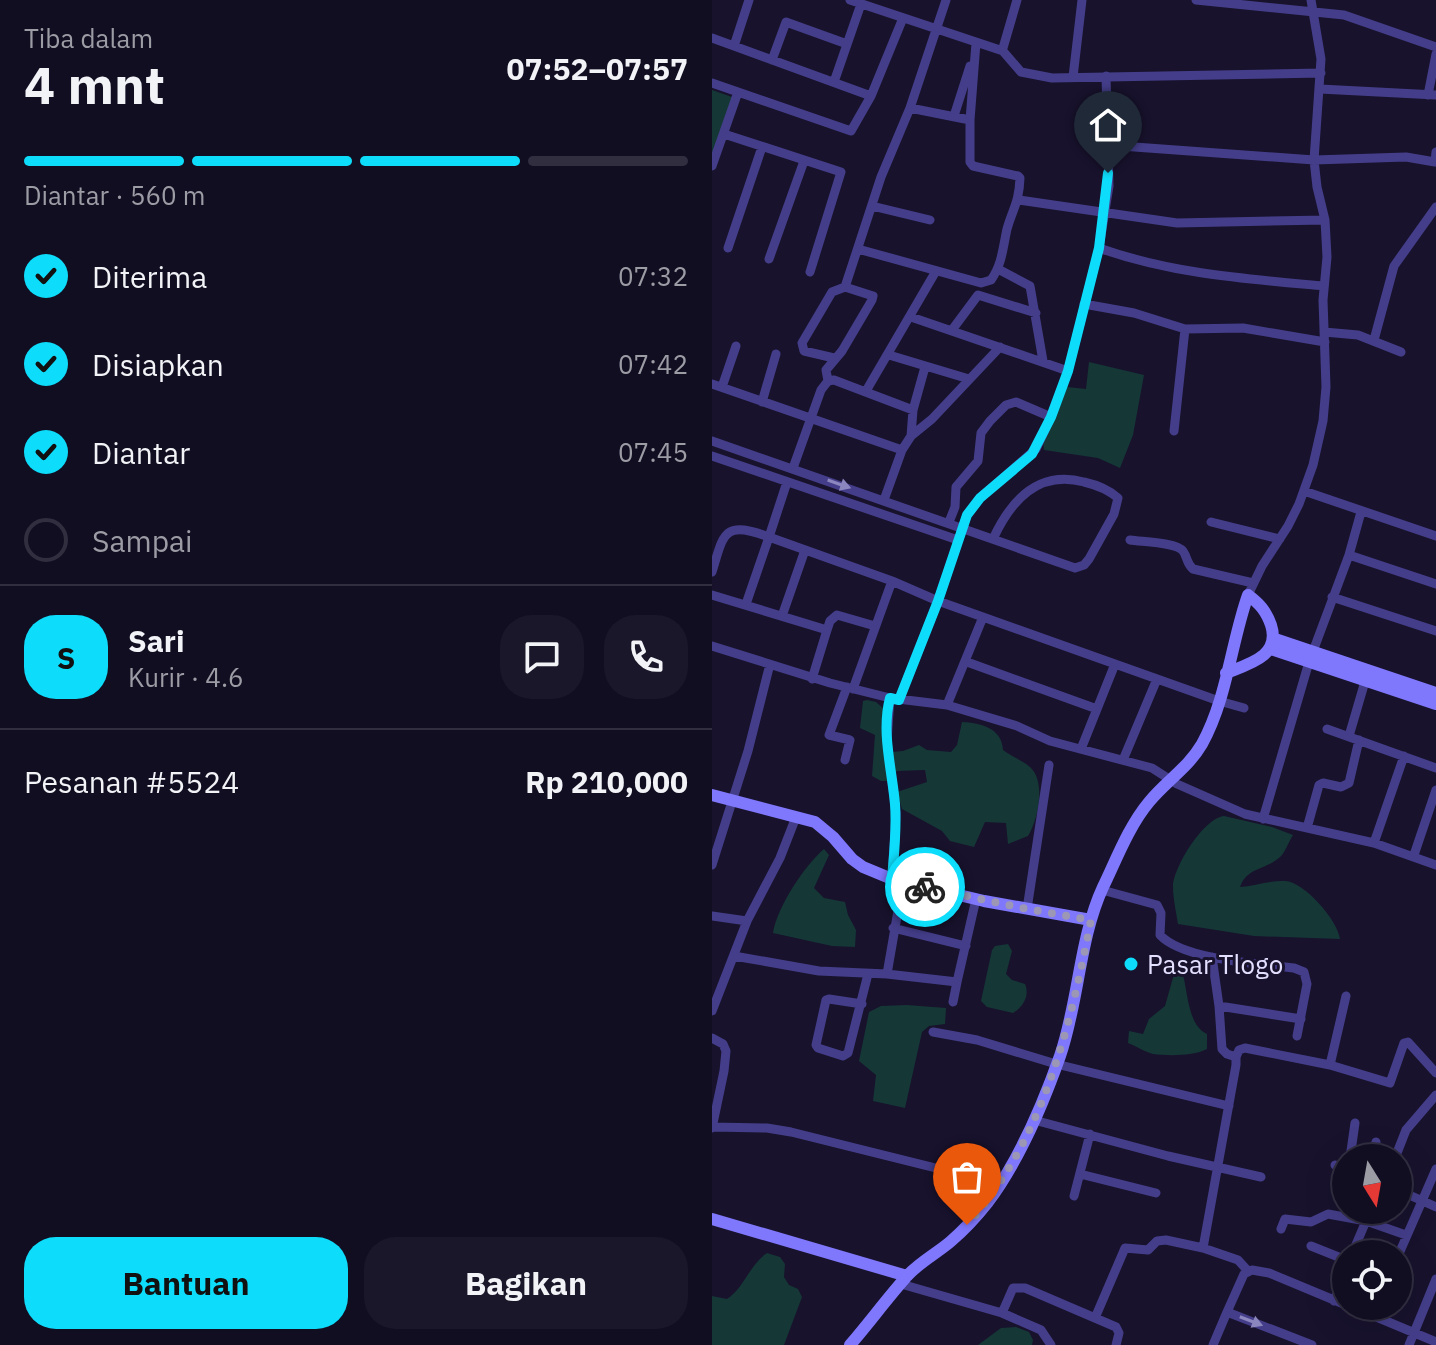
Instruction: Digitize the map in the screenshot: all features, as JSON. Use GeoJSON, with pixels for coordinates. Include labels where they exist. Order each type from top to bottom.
{"type":"FeatureCollection","features":[{"type":"Feature","properties":{"kind":"street"},"geometry":{"type":"LineString","coordinates":[[734,46],[749,0]]}},
{"type":"Feature","properties":{"kind":"street"},"geometry":{"type":"LineString","coordinates":[[850,0],[976,46],[1002,50],[1021,72],[1046,78],[1321,73]]}},
{"type":"Feature","properties":{"kind":"street"},"geometry":{"type":"LineString","coordinates":[[845,287],[946,0]]}},
{"type":"Feature","properties":{"kind":"street"},"geometry":{"type":"LineString","coordinates":[[1002,50],[1017,0]]}},
{"type":"Feature","properties":{"kind":"street"},"geometry":{"type":"LineString","coordinates":[[1073,77],[1082,0]]}},
{"type":"Feature","properties":{"kind":"street"},"geometry":{"type":"LineString","coordinates":[[1202,1],[1277,10],[1312,5],[1436,47]]}},
{"type":"Feature","properties":{"kind":"street"},"geometry":{"type":"LineString","coordinates":[[834,82],[861,4]]}},
{"type":"Feature","properties":{"kind":"street"},"geometry":{"type":"LineString","coordinates":[[850,1345],[904,1280],[967,1225],[1000,1184],[1034,1120],[1056,1064],[1080,979],[1091,920],[1102,890],[1133,825],[1149,802],[1180,773],[1201,745],[1219,701],[1250,589],[1304,491],[1323,421],[1326,387],[1324,286],[1327,257],[1325,220],[1314,160],[1321,73],[1319,37],[1312,5]]}},
{"type":"Feature","properties":{"kind":"street"},"geometry":{"type":"LineString","coordinates":[[712,83],[849,131],[871,96],[903,18]]}},
{"type":"Feature","properties":{"kind":"street"},"geometry":{"type":"LineString","coordinates":[[772,60],[786,22],[847,44]]}},
{"type":"Feature","properties":{"kind":"street"},"geometry":{"type":"LineString","coordinates":[[712,38],[871,96]]}},
{"type":"Feature","properties":{"kind":"street"},"geometry":{"type":"LineString","coordinates":[[954,116],[976,46]]}},
{"type":"Feature","properties":{"kind":"street"},"geometry":{"type":"LineString","coordinates":[[858,249],[981,283],[991,280],[998,269],[1008,225],[1019,200],[1019,176],[971,164],[970,120],[976,46]]}},
{"type":"Feature","properties":{"kind":"street"},"geometry":{"type":"LineString","coordinates":[[1320,89],[1432,95],[1436,54]]}},
{"type":"Feature","properties":{"kind":"street"},"geometry":{"type":"LineString","coordinates":[[887,974],[898,880],[896,814],[887,741],[892,701],[938,601],[963,526],[980,498],[1036,449],[1068,371],[1099,248],[1109,186],[1106,76]]}},
{"type":"Feature","properties":{"kind":"street"},"geometry":{"type":"LineString","coordinates":[[712,166],[738,92]]}},
{"type":"Feature","properties":{"kind":"street"},"geometry":{"type":"LineString","coordinates":[[910,108],[970,120]]}},
{"type":"Feature","properties":{"kind":"street"},"geometry":{"type":"LineString","coordinates":[[724,134],[841,172],[810,272]]}},
{"type":"Feature","properties":{"kind":"street"},"geometry":{"type":"LineString","coordinates":[[1107,145],[1314,160],[1406,157],[1435,162],[1436,152]]}},
{"type":"Feature","properties":{"kind":"street"},"geometry":{"type":"LineString","coordinates":[[728,248],[762,147]]}},
{"type":"Feature","properties":{"kind":"street"},"geometry":{"type":"LineString","coordinates":[[769,259],[804,161]]}},
{"type":"Feature","properties":{"kind":"street"},"geometry":{"type":"LineString","coordinates":[[1019,200],[1177,223],[1325,220]]}},
{"type":"Feature","properties":{"kind":"street"},"geometry":{"type":"LineString","coordinates":[[872,206],[930,220]]}},
{"type":"Feature","properties":{"kind":"street"},"geometry":{"type":"LineString","coordinates":[[1374,340],[1394,266],[1436,207]]}},
{"type":"Feature","properties":{"kind":"street"},"geometry":{"type":"LineString","coordinates":[[1099,248],[1133,261],[1197,274],[1324,286]]}},
{"type":"Feature","properties":{"kind":"street"},"geometry":{"type":"LineString","coordinates":[[998,269],[1030,286],[1043,361]]}},
{"type":"Feature","properties":{"kind":"street"},"geometry":{"type":"LineString","coordinates":[[866,391],[936,271]]}},
{"type":"Feature","properties":{"kind":"street"},"geometry":{"type":"LineString","coordinates":[[952,330],[978,295],[981,283]]}},
{"type":"Feature","properties":{"kind":"street"},"geometry":{"type":"LineString","coordinates":[[828,381],[826,370],[842,351],[873,296],[845,287],[832,292],[801,346],[804,351],[834,358]]}},
{"type":"Feature","properties":{"kind":"street"},"geometry":{"type":"LineString","coordinates":[[978,295],[1036,313]]}},
{"type":"Feature","properties":{"kind":"street"},"geometry":{"type":"LineString","coordinates":[[1084,304],[1134,313],[1185,329],[1243,328],[1324,337],[1358,335],[1401,352]]}},
{"type":"Feature","properties":{"kind":"street"},"geometry":{"type":"LineString","coordinates":[[911,317],[1068,371]]}},
{"type":"Feature","properties":{"kind":"street"},"geometry":{"type":"LineString","coordinates":[[1174,431],[1185,329]]}},
{"type":"Feature","properties":{"kind":"street"},"geometry":{"type":"LineString","coordinates":[[736,346],[717,385],[902,450]]}},
{"type":"Feature","properties":{"kind":"street"},"geometry":{"type":"LineString","coordinates":[[884,500],[902,450],[911,436],[932,419],[1000,347]]}},
{"type":"Feature","properties":{"kind":"street"},"geometry":{"type":"LineString","coordinates":[[762,402],[776,354]]}},
{"type":"Feature","properties":{"kind":"street"},"geometry":{"type":"LineString","coordinates":[[889,355],[969,379]]}},
{"type":"Feature","properties":{"kind":"street"},"geometry":{"type":"LineString","coordinates":[[911,436],[913,410],[925,367]]}},
{"type":"Feature","properties":{"kind":"street"},"geometry":{"type":"LineString","coordinates":[[793,468],[821,390],[828,381],[834,380],[913,410]]}},
{"type":"Feature","properties":{"kind":"street"},"geometry":{"type":"LineString","coordinates":[[949,522],[955,507],[956,487],[978,461],[979,439],[990,421],[1006,405],[1016,402],[1051,417]]}},
{"type":"Feature","properties":{"kind":"street"},"geometry":{"type":"LineString","coordinates":[[712,441],[963,526],[993,539],[1079,568],[1089,559],[1114,514],[1118,498],[1086,482],[1048,480],[1037,485],[1008,509],[993,539]]}},
{"type":"Feature","properties":{"kind":"street"},"geometry":{"type":"LineString","coordinates":[[712,456],[958,540]]}},
{"type":"Feature","properties":{"kind":"street"},"geometry":{"type":"LineString","coordinates":[[746,604],[787,482]]}},
{"type":"Feature","properties":{"kind":"street"},"geometry":{"type":"LineString","coordinates":[[1304,491],[1436,536]]}},
{"type":"Feature","properties":{"kind":"street"},"geometry":{"type":"LineString","coordinates":[[1263,819],[1311,657],[1349,555],[1361,512]]}},
{"type":"Feature","properties":{"kind":"street"},"geometry":{"type":"LineString","coordinates":[[1211,522],[1280,539]]}},
{"type":"Feature","properties":{"kind":"street"},"geometry":{"type":"LineString","coordinates":[[713,568],[721,539],[730,531],[742,529],[1244,708]]}},
{"type":"Feature","properties":{"kind":"street"},"geometry":{"type":"LineString","coordinates":[[1130,540],[1174,545],[1182,550],[1193,569],[1250,589],[1265,611],[1273,644]]}},
{"type":"Feature","properties":{"kind":"street"},"geometry":{"type":"LineString","coordinates":[[782,616],[805,550]]}},
{"type":"Feature","properties":{"kind":"street"},"geometry":{"type":"LineString","coordinates":[[1349,555],[1436,584]]}},
{"type":"Feature","properties":{"kind":"street"},"geometry":{"type":"LineString","coordinates":[[845,760],[850,740],[829,735],[892,581]]}},
{"type":"Feature","properties":{"kind":"street"},"geometry":{"type":"LineString","coordinates":[[712,595],[827,630]]}},
{"type":"Feature","properties":{"kind":"street"},"geometry":{"type":"LineString","coordinates":[[1332,597],[1436,631]]}},
{"type":"Feature","properties":{"kind":"street"},"geometry":{"type":"LineString","coordinates":[[812,679],[830,621],[837,615],[875,626]]}},
{"type":"Feature","properties":{"kind":"street"},"geometry":{"type":"LineString","coordinates":[[947,705],[983,617]]}},
{"type":"Feature","properties":{"kind":"street"},"geometry":{"type":"LineString","coordinates":[[1273,644],[1367,675],[1436,693]]}},
{"type":"Feature","properties":{"kind":"street"},"geometry":{"type":"LineString","coordinates":[[1226,673],[1255,662],[1273,644]]}},
{"type":"Feature","properties":{"kind":"street"},"geometry":{"type":"LineString","coordinates":[[712,646],[892,701],[947,705],[1081,749],[1152,768],[1171,781],[1245,814],[1374,843],[1436,865]]}},
{"type":"Feature","properties":{"kind":"street"},"geometry":{"type":"LineString","coordinates":[[967,662],[1097,709]]}},
{"type":"Feature","properties":{"kind":"street"},"geometry":{"type":"LineString","coordinates":[[712,865],[748,751],[770,664]]}},
{"type":"Feature","properties":{"kind":"street"},"geometry":{"type":"LineString","coordinates":[[1081,749],[1115,664]]}},
{"type":"Feature","properties":{"kind":"street"},"geometry":{"type":"LineString","coordinates":[[1367,675],[1436,704]]}},
{"type":"Feature","properties":{"kind":"street"},"geometry":{"type":"LineString","coordinates":[[1349,736],[1367,675]]}},
{"type":"Feature","properties":{"kind":"street"},"geometry":{"type":"LineString","coordinates":[[1123,760],[1157,679]]}},
{"type":"Feature","properties":{"kind":"street"},"geometry":{"type":"LineString","coordinates":[[1327,729],[1436,768]]}},
{"type":"Feature","properties":{"kind":"street"},"geometry":{"type":"LineString","coordinates":[[1307,828],[1319,785],[1341,787],[1349,783],[1359,740]]}},
{"type":"Feature","properties":{"kind":"street"},"geometry":{"type":"LineString","coordinates":[[1374,843],[1404,756]]}},
{"type":"Feature","properties":{"kind":"street"},"geometry":{"type":"LineString","coordinates":[[1027,909],[1049,765]]}},
{"type":"Feature","properties":{"kind":"street"},"geometry":{"type":"LineString","coordinates":[[1414,855],[1432,815],[1436,790]]}},
{"type":"Feature","properties":{"kind":"street"},"geometry":{"type":"LineString","coordinates":[[712,795],[796,817],[824,828],[863,867],[898,880],[976,899],[1091,920]]}},
{"type":"Feature","properties":{"kind":"street"},"geometry":{"type":"LineString","coordinates":[[712,1011],[747,921],[780,858],[796,817]]}},
{"type":"Feature","properties":{"kind":"street"},"geometry":{"type":"LineString","coordinates":[[1102,890],[1157,905],[1161,913],[1158,928],[1163,939],[1212,957],[1301,970],[1307,978],[1297,1036]]}},
{"type":"Feature","properties":{"kind":"street"},"geometry":{"type":"LineString","coordinates":[[953,1002],[976,899]]}},
{"type":"Feature","properties":{"kind":"street"},"geometry":{"type":"LineString","coordinates":[[712,916],[747,921]]}},
{"type":"Feature","properties":{"kind":"street"},"geometry":{"type":"LineString","coordinates":[[893,928],[966,946]]}},
{"type":"Feature","properties":{"kind":"street"},"geometry":{"type":"LineString","coordinates":[[734,956],[819,971],[887,974],[957,982]]}},
{"type":"Feature","properties":{"kind":"street"},"geometry":{"type":"LineString","coordinates":[[1212,957],[1222,1049],[1236,1057]]}},
{"type":"Feature","properties":{"kind":"street"},"geometry":{"type":"LineString","coordinates":[[862,1004],[827,999],[816,1045],[818,1048],[843,1056],[848,1053],[862,1004],[868,974]]}},
{"type":"Feature","properties":{"kind":"street"},"geometry":{"type":"LineString","coordinates":[[1330,1065],[1346,996]]}},
{"type":"Feature","properties":{"kind":"street"},"geometry":{"type":"LineString","coordinates":[[1219,1006],[1301,1019]]}},
{"type":"Feature","properties":{"kind":"street"},"geometry":{"type":"LineString","coordinates":[[933,1032],[977,1040],[1056,1064],[1229,1106]]}},
{"type":"Feature","properties":{"kind":"street"},"geometry":{"type":"LineString","coordinates":[[712,1038],[723,1044],[726,1051],[712,1128],[791,1132],[1000,1184]]}},
{"type":"Feature","properties":{"kind":"street"},"geometry":{"type":"LineString","coordinates":[[1203,1248],[1239,1050],[1245,1048],[1330,1065],[1390,1083],[1404,1043],[1408,1042],[1436,1073]]}},
{"type":"Feature","properties":{"kind":"street"},"geometry":{"type":"LineString","coordinates":[[1400,1144],[1406,1130],[1436,1095]]}},
{"type":"Feature","properties":{"kind":"street"},"geometry":{"type":"LineString","coordinates":[[1034,1120],[1261,1177]]}},
{"type":"Feature","properties":{"kind":"street"},"geometry":{"type":"LineString","coordinates":[[1352,1144],[1355,1123]]}},
{"type":"Feature","properties":{"kind":"street"},"geometry":{"type":"LineString","coordinates":[[1074,1196],[1090,1134]]}},
{"type":"Feature","properties":{"kind":"street"},"geometry":{"type":"LineString","coordinates":[[1404,1240],[1436,1169]]}},
{"type":"Feature","properties":{"kind":"street"},"geometry":{"type":"LineString","coordinates":[[1080,1174],[1156,1193]]}},
{"type":"Feature","properties":{"kind":"street"},"geometry":{"type":"LineString","coordinates":[[1412,1197],[1436,1207]]}},
{"type":"Feature","properties":{"kind":"street"},"geometry":{"type":"LineString","coordinates":[[1281,1229],[1285,1219],[1311,1222],[1323,1215],[1332,1216]]}},
{"type":"Feature","properties":{"kind":"street"},"geometry":{"type":"LineString","coordinates":[[712,1219],[1002,1313],[1041,1330],[1051,1345]]}},
{"type":"Feature","properties":{"kind":"street"},"geometry":{"type":"LineString","coordinates":[[1375,1224],[1406,1235]]}},
{"type":"Feature","properties":{"kind":"street"},"geometry":{"type":"LineString","coordinates":[[1095,1318],[1125,1248],[1148,1250],[1157,1241],[1166,1240],[1238,1260],[1248,1271]]}},
{"type":"Feature","properties":{"kind":"street"},"geometry":{"type":"LineString","coordinates":[[1311,1246],[1332,1254]]}},
{"type":"Feature","properties":{"kind":"street"},"geometry":{"type":"LineString","coordinates":[[1248,1271],[1257,1269],[1269,1273],[1332,1300]]}},
{"type":"Feature","properties":{"kind":"street"},"geometry":{"type":"LineString","coordinates":[[1213,1345],[1248,1271]]}},
{"type":"Feature","properties":{"kind":"street"},"geometry":{"type":"LineString","coordinates":[[1409,1345],[1433,1296],[1436,1279]]}},
{"type":"Feature","properties":{"kind":"street"},"geometry":{"type":"LineString","coordinates":[[1002,1313],[1013,1288],[1020,1287],[1116,1327],[1119,1333],[1116,1345]]}},
{"type":"Feature","properties":{"kind":"street"},"geometry":{"type":"LineString","coordinates":[[1227,1312],[1310,1345]]}},
{"type":"Feature","properties":{"kind":"street"},"geometry":{"type":"LineString","coordinates":[[1392,1320],[1436,1342]]}},
{"type":"Feature","properties":{"kind":"green space"},"geometry":{"type":"Polygon","coordinates":[[[712,90],[735,98],[712,163],[712,90]]]}},
{"type":"Feature","properties":{"kind":"green space"},"geometry":{"type":"Polygon","coordinates":[[[1089,362],[1144,375],[1133,435],[1120,468],[1098,458],[1044,450],[1043,442],[1067,387],[1086,389],[1089,362]]]}},
{"type":"Feature","properties":{"kind":"green space"},"geometry":{"type":"Polygon","coordinates":[[[863,701],[883,708],[885,742],[892,752],[919,745],[927,750],[951,752],[957,745],[962,722],[983,725],[995,732],[1003,750],[1025,763],[1036,775],[1039,792],[1037,811],[1028,836],[1008,844],[1006,823],[985,822],[974,847],[950,841],[942,831],[902,809],[897,792],[927,782],[925,770],[897,771],[889,781],[872,776],[875,735],[860,728],[863,701]]]}},
{"type":"Feature","properties":{"kind":"green space"},"geometry":{"type":"Polygon","coordinates":[[[1224,816],[1293,835],[1280,857],[1252,872],[1240,887],[1280,881],[1293,883],[1319,904],[1333,922],[1340,939],[1254,936],[1178,924],[1173,886],[1179,867],[1199,834],[1224,816]]]}},
{"type":"Feature","properties":{"kind":"green space"},"geometry":{"type":"Polygon","coordinates":[[[824,849],[829,855],[814,888],[824,898],[845,902],[856,930],[855,947],[832,946],[773,933],[793,887],[824,849]]]}},
{"type":"Feature","properties":{"kind":"green space"},"geometry":{"type":"Polygon","coordinates":[[[1008,944],[1012,951],[1006,974],[1012,980],[1025,984],[1027,993],[1025,1001],[1013,1013],[987,1007],[981,1001],[992,950],[995,946],[1008,944]]]}},
{"type":"Feature","properties":{"kind":"green space"},"geometry":{"type":"Polygon","coordinates":[[[1176,967],[1182,971],[1192,1015],[1207,1034],[1207,1049],[1181,1055],[1153,1054],[1128,1043],[1129,1031],[1143,1034],[1149,1019],[1165,1006],[1176,967]]]}},
{"type":"Feature","properties":{"kind":"green space"},"geometry":{"type":"Polygon","coordinates":[[[881,1006],[946,1008],[945,1024],[929,1026],[922,1032],[905,1108],[873,1101],[876,1075],[859,1061],[869,1012],[881,1006]]]}},
{"type":"Feature","properties":{"kind":"green space"},"geometry":{"type":"Polygon","coordinates":[[[767,1253],[780,1257],[785,1264],[784,1277],[802,1297],[784,1345],[712,1345],[712,1296],[727,1299],[767,1253]]]}},
{"type":"Feature","properties":{"kind":"green space"},"geometry":{"type":"Polygon","coordinates":[[[1016,1327],[1029,1332],[1032,1345],[978,1345],[1001,1328],[1016,1327]]]}},
{"type":"Feature","properties":{"kind":"way so far"},"geometry":{"type":"LineString","coordinates":[[925,887],[1091,920],[1060,1057],[1045,1097],[1005,1176],[988,1202],[967,1225]]}},
{"type":"Feature","properties":{"kind":"place","name":"Pasar Tlogo"},"geometry":{"type":"Point","coordinates":[1131,964]}},
{"type":"Feature","properties":{"kind":"route"},"geometry":{"type":"LineString","coordinates":[[925,887],[892,879],[896,814],[887,741],[890,698],[899,700],[938,601],[967,515],[980,498],[1032,454],[1051,417],[1068,371],[1074,337],[1099,248],[1109,186],[1108,173]]}}]}
